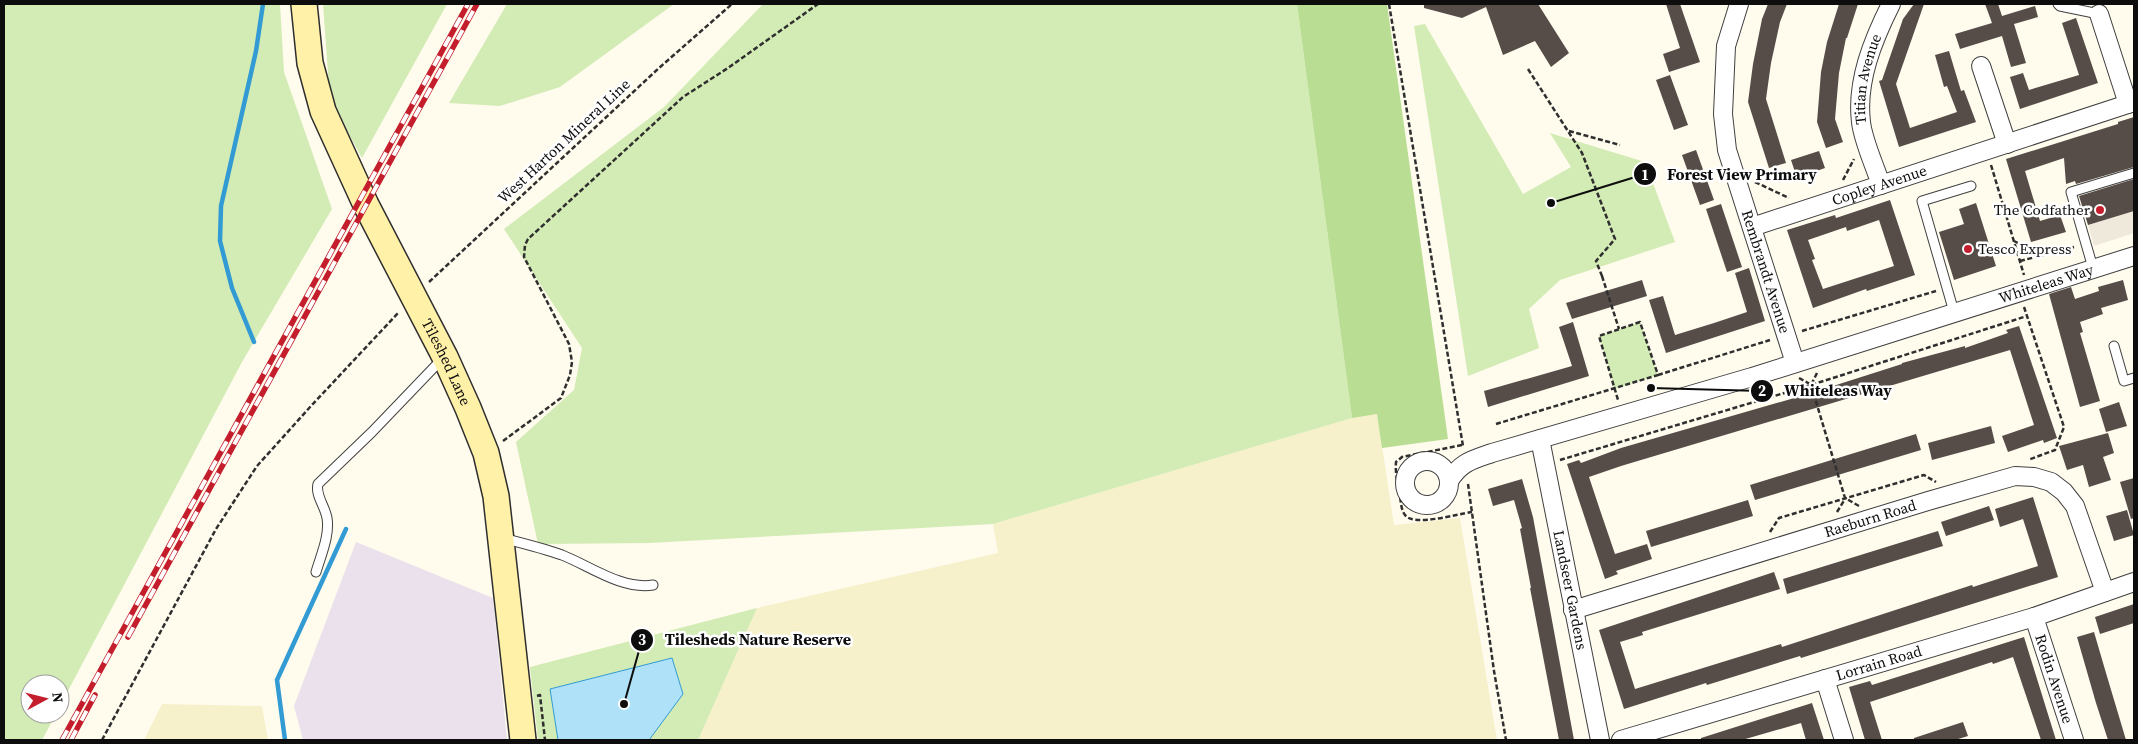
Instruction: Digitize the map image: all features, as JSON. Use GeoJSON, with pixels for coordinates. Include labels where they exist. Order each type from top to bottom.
{"type":"FeatureCollection","features":[{"type":"Feature","properties":{"kind":"street","name":"Tileshed Lane"},"geometry":{"type":"LineString","coordinates":[[304,4],[310,63],[323,111],[366,205],[444,357],[468,408],[486,453],[496,496],[502,538],[524,740]]}},
{"type":"Feature","properties":{"kind":"street","name":"Rembrandt Avenue"},"geometry":{"type":"LineString","coordinates":[[1739,4],[1726,46],[1723,114],[1727,150],[1795,363]]}},
{"type":"Feature","properties":{"kind":"street","name":"Titian Avenue"},"geometry":{"type":"LineString","coordinates":[[1881,185],[1861,123],[1861,93],[1866,63],[1879,26],[1891,4]]}},
{"type":"Feature","properties":{"kind":"street","name":"Copley Avenue"},"geometry":{"type":"LineString","coordinates":[[1752,227],[2131,103],[2099,14]]}},
{"type":"Feature","properties":{"kind":"street"},"geometry":{"type":"LineString","coordinates":[[1982,66],[2006,144]]}},
{"type":"Feature","properties":{"kind":"street","name":"Whiteleas Way"},"geometry":{"type":"LineString","coordinates":[[1465,463],[1795,363],[2134,256]]}},
{"type":"Feature","properties":{"kind":"street","name":"Landseer Gardens"},"geometry":{"type":"LineString","coordinates":[[1540,439],[1600,740]]}},
{"type":"Feature","properties":{"kind":"street"},"geometry":{"type":"LineString","coordinates":[[1422,461],[1465,463],[1456,470],[1449,481],[1446,494],[1436,503],[1423,504],[1411,498],[1405,484],[1410,470],[1422,461]]}},
{"type":"Feature","properties":{"kind":"street"},"geometry":{"type":"LineString","coordinates":[[1437,463],[1443,468],[1449,481]]}},
{"type":"Feature","properties":{"kind":"street","name":"Raeburn Road"},"geometry":{"type":"LineString","coordinates":[[1573,610],[2015,476],[2034,477],[2052,482],[2064,492],[2075,506],[2105,592]]}},
{"type":"Feature","properties":{"kind":"street","name":"Lorrain Road"},"geometry":{"type":"LineString","coordinates":[[1621,740],[2034,617],[2134,582]]}},
{"type":"Feature","properties":{"kind":"street","name":"Rodin Avenue"},"geometry":{"type":"LineString","coordinates":[[2034,617],[2074,740]]}},
{"type":"Feature","properties":{"kind":"street"},"geometry":{"type":"LineString","coordinates":[[1825,679],[1844,740]]}},
{"type":"Feature","properties":{"kind":"lane"},"geometry":{"type":"LineString","coordinates":[[2058,4],[2099,14]]}},
{"type":"Feature","properties":{"kind":"lane"},"geometry":{"type":"LineString","coordinates":[[2093,268],[2071,192],[2134,173]]}},
{"type":"Feature","properties":{"kind":"lane"},"geometry":{"type":"LineString","coordinates":[[1954,312],[1922,201],[1971,186]]}},
{"type":"Feature","properties":{"kind":"lane"},"geometry":{"type":"LineString","coordinates":[[2114,346],[2124,381],[2134,378]]}},
{"type":"Feature","properties":{"kind":"lane"},"geometry":{"type":"LineString","coordinates":[[316,572],[324,546],[327,519],[317,489],[318,484],[372,432],[444,357]]}},
{"type":"Feature","properties":{"kind":"lane"},"geometry":{"type":"LineString","coordinates":[[502,538],[562,556],[590,569],[641,587],[653,585]]}},
{"type":"Feature","properties":{"kind":"path","name":"West Harton Mineral Line"},"geometry":{"type":"LineString","coordinates":[[102,740],[216,529],[257,466],[413,296],[659,68],[732,4]]}},
{"type":"Feature","properties":{"kind":"path"},"geometry":{"type":"LineString","coordinates":[[486,453],[561,398],[570,375],[572,353],[569,344],[524,257],[525,245],[528,239],[682,96],[728,68],[818,4]]}},
{"type":"Feature","properties":{"kind":"path"},"geometry":{"type":"LineString","coordinates":[[1389,4],[1465,463],[1494,672],[1506,740]]}},
{"type":"Feature","properties":{"kind":"path"},"geometry":{"type":"LineString","coordinates":[[1528,69],[1582,152],[1615,239],[1596,261],[1619,329]]}},
{"type":"Feature","properties":{"kind":"path"},"geometry":{"type":"LineString","coordinates":[[1568,130],[1620,145]]}},
{"type":"Feature","properties":{"kind":"path"},"geometry":{"type":"LineString","coordinates":[[1832,201],[1866,138]]}},
{"type":"Feature","properties":{"kind":"path"},"geometry":{"type":"LineString","coordinates":[[1986,150],[2020,261],[2027,316],[2064,426],[2054,450],[2021,462]]}},
{"type":"Feature","properties":{"kind":"path"},"geometry":{"type":"LineString","coordinates":[[1735,173],[1810,208]]}},
{"type":"Feature","properties":{"kind":"path"},"geometry":{"type":"LineString","coordinates":[[2014,240],[2041,256]]}},
{"type":"Feature","properties":{"kind":"path"},"geometry":{"type":"LineString","coordinates":[[2020,261],[2086,244]]}},
{"type":"Feature","properties":{"kind":"path"},"geometry":{"type":"LineString","coordinates":[[1496,424],[1947,288]]}},
{"type":"Feature","properties":{"kind":"path"},"geometry":{"type":"LineString","coordinates":[[1545,465],[2027,316]]}},
{"type":"Feature","properties":{"kind":"path"},"geometry":{"type":"LineString","coordinates":[[1623,416],[1598,336],[1640,322],[1658,375]]}},
{"type":"Feature","properties":{"kind":"path"},"geometry":{"type":"LineString","coordinates":[[1812,384],[1845,498]]}},
{"type":"Feature","properties":{"kind":"path"},"geometry":{"type":"LineString","coordinates":[[1462,445],[1402,457],[1396,462],[1395,470],[1402,508],[1405,516],[1412,520],[1472,512]]}},
{"type":"Feature","properties":{"kind":"path"},"geometry":{"type":"LineString","coordinates":[[1757,554],[1779,518],[1924,475],[1954,494]]}},
{"type":"Feature","properties":{"kind":"shaded area"},"geometry":{"type":"Polygon","coordinates":[[[2134,211],[2134,233],[2094,246],[2088,225],[2134,211]]]}},
{"type":"Feature","properties":{"kind":"shaded area"},"geometry":{"type":"Polygon","coordinates":[[[1377,413],[1394,525],[1460,518],[1497,740],[698,740],[757,608],[998,553],[993,524],[1352,418],[1377,413]]]}},
{"type":"Feature","properties":{"kind":"shaded area"},"geometry":{"type":"Polygon","coordinates":[[[356,542],[493,598],[507,740],[303,740],[294,706],[356,542]]]}},
{"type":"Feature","properties":{"kind":"shaded area"},"geometry":{"type":"Polygon","coordinates":[[[162,704],[262,706],[268,740],[144,740],[162,704]]]}},
{"type":"Feature","properties":{"kind":"green space"},"geometry":{"type":"Polygon","coordinates":[[[4,4],[280,4],[284,72],[332,209],[242,362],[70,687],[70,674],[20,674],[20,724],[51,724],[42,740],[4,740],[4,4]]]}},
{"type":"Feature","properties":{"kind":"green space"},"geometry":{"type":"Polygon","coordinates":[[[323,4],[447,4],[362,158],[330,100],[323,4]]]}},
{"type":"Feature","properties":{"kind":"green space"},"geometry":{"type":"Polygon","coordinates":[[[507,4],[674,4],[560,87],[500,106],[449,103],[507,4]]]}},
{"type":"Feature","properties":{"kind":"green space"},"geometry":{"type":"Polygon","coordinates":[[[763,4],[1297,4],[1352,418],[993,524],[649,543],[538,544],[516,442],[574,390],[582,348],[504,229],[664,107],[763,4]]]}},
{"type":"Feature","properties":{"kind":"green space"},"geometry":{"type":"Polygon","coordinates":[[[1297,4],[1387,4],[1448,439],[1382,448],[1377,414],[1352,418],[1297,4]]]}},
{"type":"Feature","properties":{"kind":"green space"},"geometry":{"type":"Polygon","coordinates":[[[1425,24],[1523,194],[1571,167],[1550,133],[1645,162],[1675,242],[1560,280],[1529,309],[1539,348],[1468,376],[1414,26],[1425,24]]]}},
{"type":"Feature","properties":{"kind":"green space"},"geometry":{"type":"Polygon","coordinates":[[[1640,322],[1658,375],[1615,389],[1599,336],[1640,322]]]}},
{"type":"Feature","properties":{"kind":"green space"},"geometry":{"type":"Polygon","coordinates":[[[757,608],[698,740],[538,740],[530,667],[757,608]]]}},
{"type":"Feature","properties":{"kind":"water"},"geometry":{"type":"Polygon","coordinates":[[[672,658],[683,694],[649,740],[558,740],[550,689],[672,658]]]}},
{"type":"Feature","properties":{"kind":"building"},"geometry":{"type":"Polygon","coordinates":[[[1424,4],[1538,4],[1569,53],[1551,67],[1535,41],[1503,55],[1486,7],[1462,18],[1424,8],[1424,4]]]}},
{"type":"Feature","properties":{"kind":"building"},"geometry":{"type":"Polygon","coordinates":[[[1666,4],[1680,4],[1700,62],[1669,72],[1663,54],[1680,48],[1666,4]]]}},
{"type":"Feature","properties":{"kind":"building"},"geometry":{"type":"Polygon","coordinates":[[[1768,4],[1787,4],[1780,22],[1771,63],[1766,99],[1786,163],[1769,168],[1748,102],[1762,19],[1768,4]]]}},
{"type":"Feature","properties":{"kind":"building"},"geometry":{"type":"Polygon","coordinates":[[[1839,4],[1858,4],[1846,38],[1839,73],[1835,119],[1843,142],[1826,148],[1817,122],[1821,72],[1827,42],[1839,4]]]}},
{"type":"Feature","properties":{"kind":"building"},"geometry":{"type":"Polygon","coordinates":[[[1914,4],[1924,4],[1896,84],[1910,128],[1957,112],[1947,86],[1944,87],[1935,55],[1949,51],[1961,91],[1964,90],[1976,122],[1899,147],[1879,81],[1882,80],[1903,19],[1914,4]]]}},
{"type":"Feature","properties":{"kind":"building"},"geometry":{"type":"Polygon","coordinates":[[[1985,4],[1998,4],[2002,16],[2035,6],[2038,17],[2014,24],[2026,63],[2011,67],[2002,36],[1960,49],[1955,34],[1992,23],[1985,4]]]}},
{"type":"Feature","properties":{"kind":"building"},"geometry":{"type":"Polygon","coordinates":[[[2076,18],[2098,83],[2020,109],[2010,77],[2023,73],[2029,90],[2079,75],[2062,23],[2076,18]]]}},
{"type":"Feature","properties":{"kind":"building"},"geometry":{"type":"Polygon","coordinates":[[[1670,75],[1688,125],[1674,130],[1656,80],[1670,75]]]}},
{"type":"Feature","properties":{"kind":"building"},"geometry":{"type":"Polygon","coordinates":[[[2134,117],[2134,167],[2076,184],[2075,181],[2066,184],[2064,158],[2025,171],[2040,221],[2060,215],[2066,232],[2031,242],[2006,159],[2118,124],[2118,122],[2134,117]]]}},
{"type":"Feature","properties":{"kind":"building"},"geometry":{"type":"Polygon","coordinates":[[[1696,150],[1714,200],[1700,205],[1682,155],[1696,150]]]}},
{"type":"Feature","properties":{"kind":"building"},"geometry":{"type":"Polygon","coordinates":[[[1819,151],[1825,168],[1797,178],[1791,160],[1819,151]]]}},
{"type":"Feature","properties":{"kind":"building"},"geometry":{"type":"Polygon","coordinates":[[[2134,179],[2134,211],[2088,225],[2079,196],[2134,179]]]}},
{"type":"Feature","properties":{"kind":"building"},"geometry":{"type":"Polygon","coordinates":[[[1890,200],[1915,275],[1867,291],[1866,289],[1813,308],[1787,230],[1835,215],[1836,218],[1890,200]],[[1879,220],[1847,231],[1846,227],[1808,240],[1815,259],[1812,260],[1823,289],[1894,266],[1879,220]]]}},
{"type":"Feature","properties":{"kind":"building","name":"Tesco Express"},"geometry":{"type":"Polygon","coordinates":[[[1976,203],[1996,266],[1954,280],[1939,232],[1964,224],[1959,209],[1976,203]]]}},
{"type":"Feature","properties":{"kind":"building"},"geometry":{"type":"Polygon","coordinates":[[[1721,204],[1742,267],[1727,272],[1706,209],[1721,204]]]}},
{"type":"Feature","properties":{"kind":"building"},"geometry":{"type":"Polygon","coordinates":[[[1749,268],[1765,321],[1666,353],[1649,300],[1663,296],[1675,335],[1714,323],[1747,312],[1735,273],[1749,268]]]}},
{"type":"Feature","properties":{"kind":"building"},"geometry":{"type":"Polygon","coordinates":[[[1642,280],[1647,296],[1572,319],[1566,303],[1642,280]]]}},
{"type":"Feature","properties":{"kind":"building"},"geometry":{"type":"Polygon","coordinates":[[[2123,280],[2128,300],[2101,308],[2103,314],[2080,322],[2083,332],[2080,333],[2100,401],[2080,407],[2049,294],[2071,287],[2075,299],[2099,291],[2098,287],[2123,280]]]}},
{"type":"Feature","properties":{"kind":"building"},"geometry":{"type":"Polygon","coordinates":[[[1573,322],[1589,376],[1488,407],[1484,391],[1572,366],[1559,327],[1573,322]]]}},
{"type":"Feature","properties":{"kind":"building"},"geometry":{"type":"Polygon","coordinates":[[[2019,326],[2057,438],[2044,443],[2043,440],[2008,452],[2002,436],[2034,425],[2010,350],[1621,466],[1589,477],[1601,513],[1615,554],[1647,544],[1652,559],[1616,571],[1618,574],[1605,579],[1567,464],[1579,460],[1581,463],[1621,448],[1808,394],[1902,363],[1965,346],[1965,348],[2008,333],[2006,330],[2019,326]]]}},
{"type":"Feature","properties":{"kind":"building"},"geometry":{"type":"Polygon","coordinates":[[[2119,402],[2127,426],[2106,432],[2099,409],[2119,402]]]}},
{"type":"Feature","properties":{"kind":"building"},"geometry":{"type":"Polygon","coordinates":[[[1991,426],[1995,443],[1932,460],[1928,443],[1991,426]]]}},
{"type":"Feature","properties":{"kind":"building"},"geometry":{"type":"Polygon","coordinates":[[[2108,433],[2114,453],[2103,457],[2111,480],[2089,487],[2083,465],[2067,470],[2059,446],[2108,433]]]}},
{"type":"Feature","properties":{"kind":"building"},"geometry":{"type":"Polygon","coordinates":[[[1916,434],[1921,450],[1755,500],[1750,485],[1916,434]]]}},
{"type":"Feature","properties":{"kind":"building"},"geometry":{"type":"Polygon","coordinates":[[[2134,478],[2134,518],[2131,519],[2120,482],[2134,478]]]}},
{"type":"Feature","properties":{"kind":"building"},"geometry":{"type":"Polygon","coordinates":[[[1522,479],[1533,517],[1574,740],[1559,740],[1530,588],[1520,529],[1522,528],[1514,500],[1493,506],[1488,489],[1522,479]]]}},
{"type":"Feature","properties":{"kind":"building"},"geometry":{"type":"Polygon","coordinates":[[[2033,497],[2058,577],[1801,658],[1800,656],[1707,685],[1706,683],[1624,709],[1599,630],[1774,572],[1780,589],[1642,632],[1643,635],[1620,642],[1635,689],[1781,644],[1782,647],[1972,585],[1973,587],[2038,566],[2023,519],[2000,527],[1995,509],[2033,497]]]}},
{"type":"Feature","properties":{"kind":"building"},"geometry":{"type":"Polygon","coordinates":[[[1748,500],[1753,516],[1651,547],[1646,531],[1748,500]]]}},
{"type":"Feature","properties":{"kind":"building"},"geometry":{"type":"Polygon","coordinates":[[[1989,506],[1994,520],[1946,536],[1941,522],[1989,506]]]}},
{"type":"Feature","properties":{"kind":"building"},"geometry":{"type":"Polygon","coordinates":[[[2127,510],[2134,535],[2114,541],[2106,516],[2127,510]]]}},
{"type":"Feature","properties":{"kind":"building"},"geometry":{"type":"Polygon","coordinates":[[[1938,531],[1943,546],[1787,594],[1783,579],[1938,531]]]}},
{"type":"Feature","properties":{"kind":"building"},"geometry":{"type":"Polygon","coordinates":[[[2134,604],[2134,623],[2100,634],[2095,617],[2134,604]]]}},
{"type":"Feature","properties":{"kind":"building"},"geometry":{"type":"Polygon","coordinates":[[[2094,632],[2126,740],[2108,740],[2096,703],[2077,637],[2094,632]]]}},
{"type":"Feature","properties":{"kind":"building"},"geometry":{"type":"Polygon","coordinates":[[[2024,637],[2056,740],[2041,740],[2013,657],[1993,664],[1992,662],[1870,702],[1882,740],[1865,740],[1849,687],[1870,681],[1872,685],[2024,637]]]}},
{"type":"Feature","properties":{"kind":"building"},"geometry":{"type":"Polygon","coordinates":[[[1812,703],[1824,740],[1806,740],[1801,723],[1742,740],[1701,740],[1701,738],[1812,703]]]}},
{"type":"Feature","properties":{"kind":"building"},"geometry":{"type":"Polygon","coordinates":[[[1963,722],[1968,736],[1955,740],[1914,740],[1914,738],[1963,722]]]}},
{"type":"Feature","properties":{"kind":"waterway"},"geometry":{"type":"LineString","coordinates":[[254,342],[232,288],[220,241],[221,206],[256,51],[263,4]]}},
{"type":"Feature","properties":{"kind":"waterway"},"geometry":{"type":"LineString","coordinates":[[285,740],[277,680],[346,529]]}},
{"type":"Feature","properties":{"kind":"railway"},"geometry":{"type":"LineString","coordinates":[[62,740],[468,4]]}},
{"type":"Feature","properties":{"kind":"railway"},"geometry":{"type":"LineString","coordinates":[[128,637],[477,4]]}},
{"type":"Feature","properties":{"kind":"railway"},"geometry":{"type":"LineString","coordinates":[[71,740],[95,695]]}},
{"type":"Feature","properties":{"kind":"place","name":"Forest View Primary"},"geometry":{"type":"Point","coordinates":[1551,203]}},
{"type":"Feature","properties":{"kind":"place","name":"The Codfather"},"geometry":{"type":"Point","coordinates":[2100,210]}},
{"type":"Feature","properties":{"kind":"place","name":"Tesco Express"},"geometry":{"type":"Point","coordinates":[1968,249]}},
{"type":"Feature","properties":{"kind":"place","name":"Whiteleas Way"},"geometry":{"type":"Point","coordinates":[1651,388]}},
{"type":"Feature","properties":{"kind":"place","name":"Tilesheds Nature Reserve"},"geometry":{"type":"Point","coordinates":[624,704]}}]}
